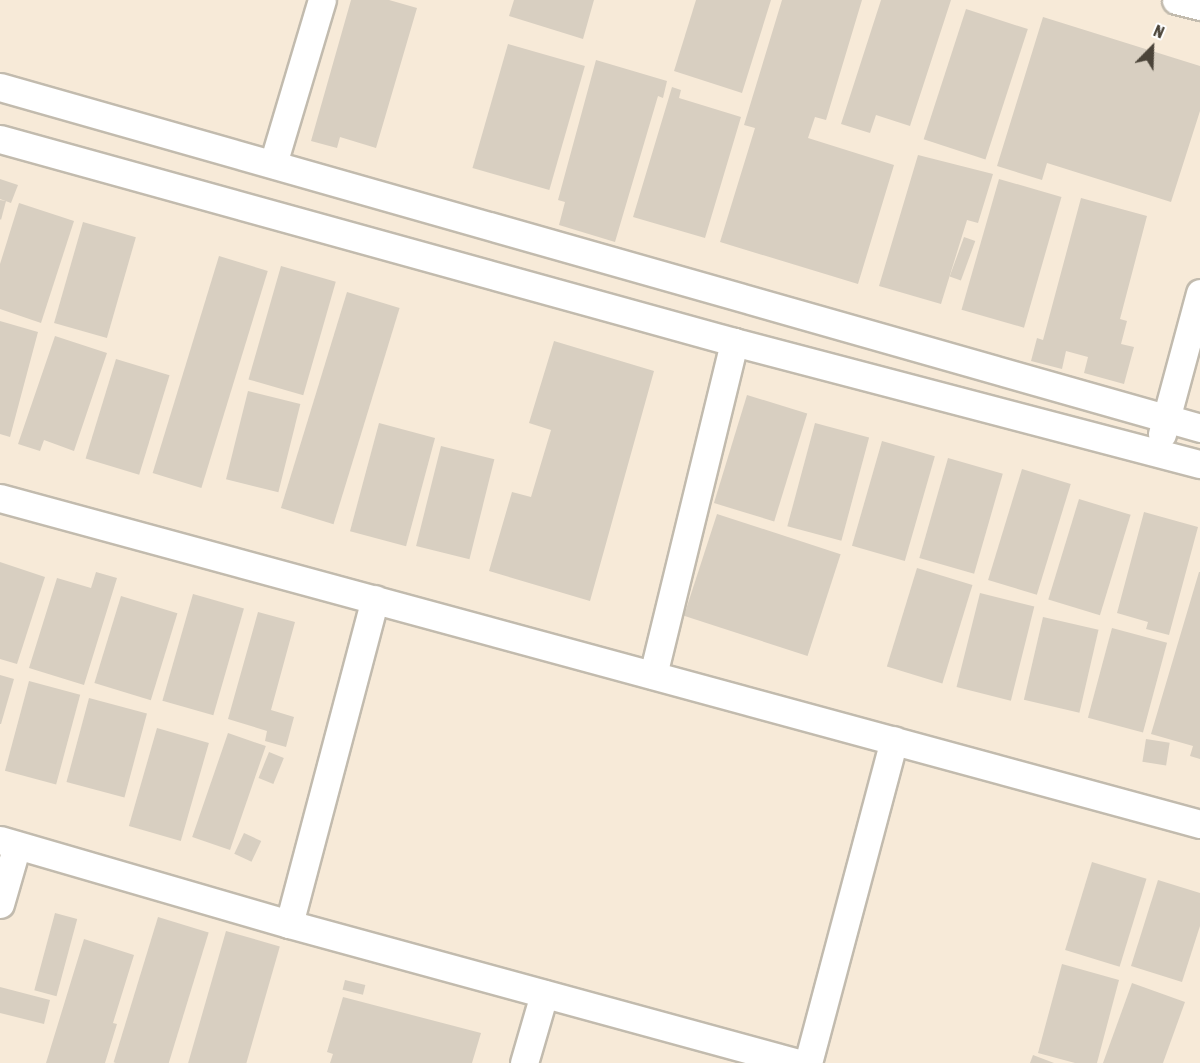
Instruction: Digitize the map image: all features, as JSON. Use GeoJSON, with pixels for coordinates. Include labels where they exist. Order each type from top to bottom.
{"type":"FeatureCollection","features":[{"type":"Feature","properties":{"kind":"street"},"geometry":{"type":"LineString","coordinates":[[273,164],[322,0]]}},
{"type":"Feature","properties":{"kind":"street"},"geometry":{"type":"LineString","coordinates":[[1176,0],[1200,6]]}},
{"type":"Feature","properties":{"kind":"street"},"geometry":{"type":"LineString","coordinates":[[0,87],[1200,428]]}},
{"type":"Feature","properties":{"kind":"street"},"geometry":{"type":"LineString","coordinates":[[0,139],[734,342],[1200,464]]}},
{"type":"Feature","properties":{"kind":"street"},"geometry":{"type":"LineString","coordinates":[[1156,453],[1200,294]]}},
{"type":"Feature","properties":{"kind":"street"},"geometry":{"type":"LineString","coordinates":[[653,675],[734,342]]}},
{"type":"Feature","properties":{"kind":"street"},"geometry":{"type":"LineString","coordinates":[[0,498],[1200,824]]}},
{"type":"Feature","properties":{"kind":"street"},"geometry":{"type":"LineString","coordinates":[[289,924],[375,600]]}},
{"type":"Feature","properties":{"kind":"street"},"geometry":{"type":"LineString","coordinates":[[807,1063],[894,740]]}},
{"type":"Feature","properties":{"kind":"street"},"geometry":{"type":"LineString","coordinates":[[0,904],[8,843],[289,924],[798,1063]]}},
{"type":"Feature","properties":{"kind":"street"},"geometry":{"type":"LineString","coordinates":[[524,1063],[544,994]]}},
{"type":"Feature","properties":{"kind":"shaded area"},"geometry":{"type":"Polygon","coordinates":[[[0,0],[1200,0],[1200,1063],[0,1063],[0,0]]]}},
{"type":"Feature","properties":{"kind":"building"},"geometry":{"type":"Polygon","coordinates":[[[351,0],[389,0],[417,8],[376,148],[340,137],[337,148],[311,141],[351,0]]]}},
{"type":"Feature","properties":{"kind":"building"},"geometry":{"type":"Polygon","coordinates":[[[514,0],[594,0],[583,39],[509,16],[514,0]]]}},
{"type":"Feature","properties":{"kind":"building"},"geometry":{"type":"Polygon","coordinates":[[[696,0],[771,0],[742,93],[674,71],[696,0]]]}},
{"type":"Feature","properties":{"kind":"building"},"geometry":{"type":"Polygon","coordinates":[[[782,0],[862,0],[826,120],[815,117],[808,138],[894,165],[858,284],[720,242],[755,128],[744,125],[782,0]]]}},
{"type":"Feature","properties":{"kind":"building"},"geometry":{"type":"Polygon","coordinates":[[[881,0],[951,0],[910,126],[876,115],[870,133],[841,124],[881,0]]]}},
{"type":"Feature","properties":{"kind":"building"},"geometry":{"type":"Polygon","coordinates":[[[966,9],[1028,29],[985,159],[924,139],[966,9]]]}},
{"type":"Feature","properties":{"kind":"building"},"geometry":{"type":"Polygon","coordinates":[[[1043,17],[1200,66],[1200,111],[1171,202],[1047,163],[1042,180],[997,166],[1043,17]]]}},
{"type":"Feature","properties":{"kind":"building"},"geometry":{"type":"Polygon","coordinates":[[[508,44],[585,66],[549,190],[472,168],[508,44]]]}},
{"type":"Feature","properties":{"kind":"building"},"geometry":{"type":"Polygon","coordinates":[[[596,60],[667,81],[663,98],[658,96],[615,242],[559,225],[565,202],[558,200],[596,60]]]}},
{"type":"Feature","properties":{"kind":"building"},"geometry":{"type":"Polygon","coordinates":[[[672,87],[681,90],[679,98],[741,117],[705,238],[633,217],[672,87]]]}},
{"type":"Feature","properties":{"kind":"building"},"geometry":{"type":"Polygon","coordinates":[[[918,155],[993,174],[978,223],[967,220],[941,304],[879,286],[918,155]]]}},
{"type":"Feature","properties":{"kind":"building"},"geometry":{"type":"Polygon","coordinates":[[[0,179],[18,185],[11,203],[0,199],[0,179]]]}},
{"type":"Feature","properties":{"kind":"building"},"geometry":{"type":"Polygon","coordinates":[[[999,179],[1061,197],[1024,328],[962,310],[999,179]]]}},
{"type":"Feature","properties":{"kind":"building"},"geometry":{"type":"Polygon","coordinates":[[[1081,198],[1147,216],[1120,319],[1127,321],[1121,344],[1134,347],[1124,384],[1084,373],[1088,357],[1066,351],[1062,369],[1031,361],[1037,338],[1043,340],[1081,198]]]}},
{"type":"Feature","properties":{"kind":"building"},"geometry":{"type":"Polygon","coordinates":[[[0,200],[6,201],[1,220],[0,219],[0,200]]]}},
{"type":"Feature","properties":{"kind":"building"},"geometry":{"type":"Polygon","coordinates":[[[19,203],[74,221],[41,323],[0,309],[0,264],[19,203]]]}},
{"type":"Feature","properties":{"kind":"building"},"geometry":{"type":"Polygon","coordinates":[[[83,222],[136,237],[107,338],[54,323],[83,222]]]}},
{"type":"Feature","properties":{"kind":"building"},"geometry":{"type":"Polygon","coordinates":[[[964,237],[975,241],[961,281],[950,276],[964,237]]]}},
{"type":"Feature","properties":{"kind":"building"},"geometry":{"type":"Polygon","coordinates":[[[219,256],[268,271],[201,488],[153,473],[219,256]]]}},
{"type":"Feature","properties":{"kind":"building"},"geometry":{"type":"Polygon","coordinates":[[[281,266],[336,282],[303,395],[248,379],[281,266]]]}},
{"type":"Feature","properties":{"kind":"building"},"geometry":{"type":"Polygon","coordinates":[[[347,292],[400,308],[334,524],[281,508],[347,292]]]}},
{"type":"Feature","properties":{"kind":"building"},"geometry":{"type":"Polygon","coordinates":[[[0,321],[38,332],[10,437],[0,434],[0,321]]]}},
{"type":"Feature","properties":{"kind":"building"},"geometry":{"type":"Polygon","coordinates":[[[55,336],[107,353],[74,451],[44,440],[40,451],[18,444],[55,336]]]}},
{"type":"Feature","properties":{"kind":"building"},"geometry":{"type":"Polygon","coordinates":[[[554,341],[654,371],[590,601],[489,571],[512,492],[531,497],[551,430],[529,423],[554,341]]]}},
{"type":"Feature","properties":{"kind":"building"},"geometry":{"type":"Polygon","coordinates":[[[116,359],[170,375],[139,475],[86,458],[116,359]]]}},
{"type":"Feature","properties":{"kind":"building"},"geometry":{"type":"Polygon","coordinates":[[[248,391],[300,404],[278,492],[226,479],[248,391]]]}},
{"type":"Feature","properties":{"kind":"building"},"geometry":{"type":"Polygon","coordinates":[[[747,395],[807,413],[774,521],[714,503],[747,395]]]}},
{"type":"Feature","properties":{"kind":"building"},"geometry":{"type":"Polygon","coordinates":[[[379,423],[435,438],[406,546],[350,531],[379,423]]]}},
{"type":"Feature","properties":{"kind":"building"},"geometry":{"type":"Polygon","coordinates":[[[815,423],[869,437],[841,541],[787,526],[815,423]]]}},
{"type":"Feature","properties":{"kind":"building"},"geometry":{"type":"Polygon","coordinates":[[[882,441],[935,456],[905,561],[852,546],[882,441]]]}},
{"type":"Feature","properties":{"kind":"building"},"geometry":{"type":"Polygon","coordinates":[[[441,446],[494,459],[469,559],[416,546],[441,446]]]}},
{"type":"Feature","properties":{"kind":"building"},"geometry":{"type":"Polygon","coordinates":[[[948,458],[1003,474],[974,574],[919,558],[948,458]]]}},
{"type":"Feature","properties":{"kind":"building"},"geometry":{"type":"Polygon","coordinates":[[[1022,469],[1071,484],[1037,595],[988,580],[1022,469]]]}},
{"type":"Feature","properties":{"kind":"building"},"geometry":{"type":"Polygon","coordinates":[[[1079,499],[1131,515],[1100,615],[1048,599],[1079,499]]]}},
{"type":"Feature","properties":{"kind":"building"},"geometry":{"type":"Polygon","coordinates":[[[1144,512],[1198,527],[1169,635],[1146,629],[1148,622],[1117,613],[1144,512]]]}},
{"type":"Feature","properties":{"kind":"building"},"geometry":{"type":"Polygon","coordinates":[[[717,514],[841,554],[808,656],[684,616],[717,514]]]}},
{"type":"Feature","properties":{"kind":"building"},"geometry":{"type":"Polygon","coordinates":[[[0,562],[45,577],[17,664],[0,659],[0,562]]]}},
{"type":"Feature","properties":{"kind":"building"},"geometry":{"type":"Polygon","coordinates":[[[917,568],[972,585],[942,683],[887,666],[917,568]]]}},
{"type":"Feature","properties":{"kind":"building"},"geometry":{"type":"Polygon","coordinates":[[[96,572],[117,578],[84,685],[29,668],[57,578],[91,588],[96,572]]]}},
{"type":"Feature","properties":{"kind":"building"},"geometry":{"type":"Polygon","coordinates":[[[1199,572],[1200,759],[1190,756],[1193,746],[1151,734],[1199,572]]]}},
{"type":"Feature","properties":{"kind":"building"},"geometry":{"type":"Polygon","coordinates":[[[980,593],[1034,607],[1011,701],[957,687],[980,593]]]}},
{"type":"Feature","properties":{"kind":"building"},"geometry":{"type":"Polygon","coordinates":[[[193,594],[244,609],[213,715],[162,701],[193,594]]]}},
{"type":"Feature","properties":{"kind":"building"},"geometry":{"type":"Polygon","coordinates":[[[121,596],[177,613],[151,700],[94,683],[121,596]]]}},
{"type":"Feature","properties":{"kind":"building"},"geometry":{"type":"Polygon","coordinates":[[[258,612],[295,622],[271,710],[294,717],[286,747],[265,741],[267,731],[228,719],[258,612]]]}},
{"type":"Feature","properties":{"kind":"building"},"geometry":{"type":"Polygon","coordinates":[[[1043,617],[1099,630],[1079,713],[1024,700],[1043,617]]]}},
{"type":"Feature","properties":{"kind":"building"},"geometry":{"type":"Polygon","coordinates":[[[1112,628],[1167,643],[1143,733],[1088,718],[1112,628]]]}},
{"type":"Feature","properties":{"kind":"building"},"geometry":{"type":"Polygon","coordinates":[[[0,675],[14,679],[1,724],[0,724],[0,675]]]}},
{"type":"Feature","properties":{"kind":"building"},"geometry":{"type":"Polygon","coordinates":[[[29,681],[80,695],[56,785],[5,771],[29,681]]]}},
{"type":"Feature","properties":{"kind":"building"},"geometry":{"type":"Polygon","coordinates":[[[89,698],[147,714],[124,798],[66,782],[89,698]]]}},
{"type":"Feature","properties":{"kind":"building"},"geometry":{"type":"Polygon","coordinates":[[[157,728],[209,743],[181,841],[129,826],[157,728]]]}},
{"type":"Feature","properties":{"kind":"building"},"geometry":{"type":"Polygon","coordinates":[[[228,733],[266,746],[230,850],[192,837],[228,733]]]}},
{"type":"Feature","properties":{"kind":"building"},"geometry":{"type":"Polygon","coordinates":[[[1146,739],[1170,743],[1166,765],[1142,762],[1146,739]]]}},
{"type":"Feature","properties":{"kind":"building"},"geometry":{"type":"Polygon","coordinates":[[[269,752],[284,758],[273,784],[259,778],[269,752]]]}},
{"type":"Feature","properties":{"kind":"building"},"geometry":{"type":"Polygon","coordinates":[[[244,833],[261,841],[251,862],[234,854],[244,833]]]}},
{"type":"Feature","properties":{"kind":"building"},"geometry":{"type":"Polygon","coordinates":[[[1092,862],[1147,879],[1120,967],[1065,950],[1092,862]]]}},
{"type":"Feature","properties":{"kind":"building"},"geometry":{"type":"Polygon","coordinates":[[[1158,880],[1200,893],[1200,926],[1182,982],[1131,966],[1158,880]]]}},
{"type":"Feature","properties":{"kind":"building"},"geometry":{"type":"Polygon","coordinates":[[[55,913],[77,919],[57,996],[34,990],[55,913]]]}},
{"type":"Feature","properties":{"kind":"building"},"geometry":{"type":"Polygon","coordinates":[[[158,917],[209,932],[169,1063],[114,1062],[158,917]]]}},
{"type":"Feature","properties":{"kind":"building"},"geometry":{"type":"Polygon","coordinates":[[[226,931],[280,946],[246,1063],[188,1063],[226,931]]]}},
{"type":"Feature","properties":{"kind":"building"},"geometry":{"type":"Polygon","coordinates":[[[84,939],[134,955],[113,1023],[117,1024],[105,1063],[46,1063],[84,939]]]}},
{"type":"Feature","properties":{"kind":"building"},"geometry":{"type":"Polygon","coordinates":[[[1062,964],[1119,980],[1097,1063],[1075,1063],[1038,1053],[1062,964]]]}},
{"type":"Feature","properties":{"kind":"building"},"geometry":{"type":"Polygon","coordinates":[[[345,980],[365,985],[363,995],[343,990],[345,980]]]}},
{"type":"Feature","properties":{"kind":"building"},"geometry":{"type":"Polygon","coordinates":[[[1132,983],[1185,1002],[1163,1063],[1103,1063],[1132,983]]]}},
{"type":"Feature","properties":{"kind":"building"},"geometry":{"type":"Polygon","coordinates":[[[0,987],[50,1000],[44,1024],[0,1013],[0,987]]]}},
{"type":"Feature","properties":{"kind":"building"},"geometry":{"type":"Polygon","coordinates":[[[343,997],[481,1033],[472,1063],[330,1063],[333,1054],[327,1052],[343,997]]]}},
{"type":"Feature","properties":{"kind":"building"},"geometry":{"type":"Polygon","coordinates":[[[1033,1055],[1054,1063],[1030,1063],[1033,1055]]]}}]}
